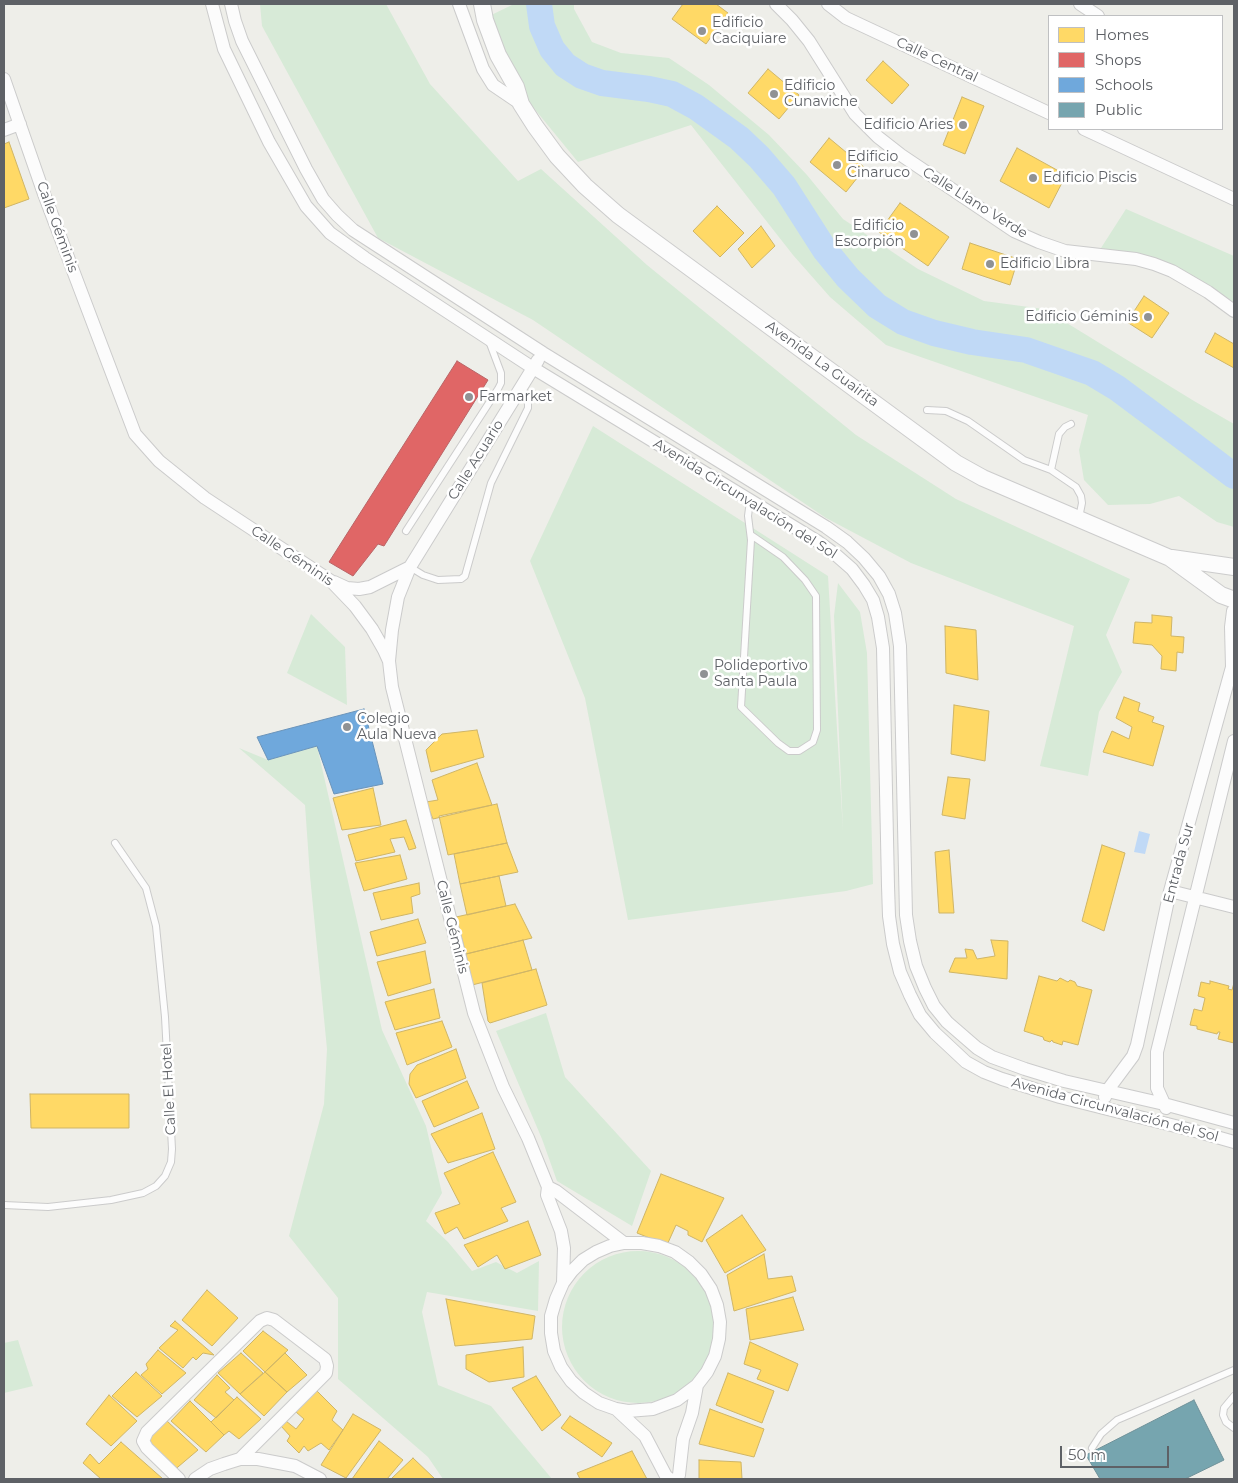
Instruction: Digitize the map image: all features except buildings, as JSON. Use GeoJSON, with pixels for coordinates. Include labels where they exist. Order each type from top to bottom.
{"type":"FeatureCollection","features":[{"type":"Feature","properties":{"kind":"street","name":"Avenida Circunvalación del Sol"},"geometry":{"type":"LineString","coordinates":[[212,4],[224,48],[269,142],[306,206],[330,233],[533,368],[817,541],[852,569],[869,593],[878,617],[883,648],[889,916],[893,944],[900,972],[910,996],[920,1016],[935,1034],[972,1065],[1002,1079],[1060,1097],[1234,1142]]}},
{"type":"Feature","properties":{"kind":"street","name":"Avenida Circunvalación del Sol"},"geometry":{"type":"LineString","coordinates":[[231,4],[242,41],[256,70],[306,169],[323,199],[337,215],[366,238],[543,353],[826,527],[847,542],[879,576],[889,594],[895,613],[900,654],[906,915],[914,958],[925,988],[934,1006],[947,1022],[977,1048],[992,1057],[1025,1069],[1234,1123]]}},
{"type":"Feature","properties":{"kind":"street","name":"Avenida La Guairita"},"geometry":{"type":"LineString","coordinates":[[459,4],[483,69],[493,85],[521,104]]}},
{"type":"Feature","properties":{"kind":"street","name":"Avenida La Guairita"},"geometry":{"type":"LineString","coordinates":[[482,4],[491,38],[516,87],[521,104],[557,156],[585,186],[618,215],[956,463],[983,478],[1170,558],[1233,603]]}},
{"type":"Feature","properties":{"kind":"street","name":"Calle Llano Verde"},"geometry":{"type":"LineString","coordinates":[[776,4],[809,41],[855,114],[878,137],[900,155],[973,204],[1014,231],[1065,251],[1136,259],[1172,271],[1208,292],[1234,311]]}},
{"type":"Feature","properties":{"kind":"street","name":"Calle Central"},"geometry":{"type":"LineString","coordinates":[[828,4],[846,18],[1048,113]]}},
{"type":"Feature","properties":{"kind":"street"},"geometry":{"type":"LineString","coordinates":[[1080,4],[1096,15]]}},
{"type":"Feature","properties":{"kind":"street","name":"Calle Géminis"},"geometry":{"type":"LineString","coordinates":[[4,79],[9,112],[20,124],[44,194],[135,434],[159,461],[205,498],[331,581],[372,629],[389,661],[392,688],[474,1013],[503,1088],[528,1138],[548,1188],[546,1195],[561,1231],[564,1248],[563,1283]]}},
{"type":"Feature","properties":{"kind":"street"},"geometry":{"type":"LineString","coordinates":[[4,130],[20,124]]}},
{"type":"Feature","properties":{"kind":"street"},"geometry":{"type":"LineString","coordinates":[[1089,130],[1107,134],[1234,199]]}},
{"type":"Feature","properties":{"kind":"street","name":"Calle Acuario"},"geometry":{"type":"LineString","coordinates":[[389,661],[398,597],[410,567],[543,353]]}},
{"type":"Feature","properties":{"kind":"street"},"geometry":{"type":"LineString","coordinates":[[817,541],[826,527]]}},
{"type":"Feature","properties":{"kind":"street","name":"Avenida La Guairita"},"geometry":{"type":"LineString","coordinates":[[1170,558],[1234,567]]}},
{"type":"Feature","properties":{"kind":"street"},"geometry":{"type":"LineString","coordinates":[[331,581],[347,588],[359,589],[370,586],[410,567]]}},
{"type":"Feature","properties":{"kind":"street","name":"Entrada Sur"},"geometry":{"type":"LineString","coordinates":[[1103,1108],[1107,1091],[1133,1056],[1138,1045],[1170,890],[1232,667],[1231,628],[1233,603]]}},
{"type":"Feature","properties":{"kind":"street","name":"Entrada Sur"},"geometry":{"type":"LineString","coordinates":[[1164,1123],[1167,1110],[1157,1088],[1157,1052],[1234,741]]}},
{"type":"Feature","properties":{"kind":"street"},"geometry":{"type":"LineString","coordinates":[[1170,890],[1234,907]]}},
{"type":"Feature","properties":{"kind":"street"},"geometry":{"type":"LineString","coordinates":[[548,1188],[556,1191],[624,1243]]}},
{"type":"Feature","properties":{"kind":"street","name":"Calle Géminis"},"geometry":{"type":"LineString","coordinates":[[624,1243],[642,1243],[659,1246],[675,1252],[689,1262],[701,1274],[711,1289],[717,1305],[720,1322],[719,1340],[715,1356],[707,1372],[697,1385],[677,1400],[653,1409],[628,1411],[616,1409],[599,1402],[584,1393],[566,1374],[554,1351],[551,1333],[552,1316],[556,1299],[563,1283],[583,1260],[610,1246],[624,1243]]}},
{"type":"Feature","properties":{"kind":"street"},"geometry":{"type":"LineString","coordinates":[[179,1479],[147,1448],[143,1440],[146,1432],[260,1320],[267,1318],[274,1320],[325,1359],[328,1366],[326,1373],[240,1459]]}},
{"type":"Feature","properties":{"kind":"street","name":"Calle Géminis"},"geometry":{"type":"LineString","coordinates":[[677,1479],[683,1439],[692,1413],[697,1385]]}},
{"type":"Feature","properties":{"kind":"street","name":"Calle Géminis"},"geometry":{"type":"LineString","coordinates":[[616,1409],[645,1436],[666,1476],[670,1479]]}},
{"type":"Feature","properties":{"kind":"street"},"geometry":{"type":"LineString","coordinates":[[195,1479],[210,1469],[240,1459],[258,1459],[295,1466],[320,1479]]}},
{"type":"Feature","properties":{"kind":"lane"},"geometry":{"type":"LineString","coordinates":[[406,531],[501,383],[501,373],[488,338]]}},
{"type":"Feature","properties":{"kind":"lane"},"geometry":{"type":"LineString","coordinates":[[410,567],[423,575],[438,580],[461,579],[465,576],[491,483],[528,408],[522,386]]}},
{"type":"Feature","properties":{"kind":"lane"},"geometry":{"type":"LineString","coordinates":[[927,410],[946,411],[968,421],[1024,460],[1051,470],[1076,487],[1081,496],[1082,503],[1079,518]]}},
{"type":"Feature","properties":{"kind":"lane"},"geometry":{"type":"LineString","coordinates":[[1051,470],[1059,434],[1065,427],[1071,424]]}},
{"type":"Feature","properties":{"kind":"lane"},"geometry":{"type":"LineString","coordinates":[[750,501],[748,516],[751,535],[741,707],[778,743],[789,751],[799,751],[814,742],[817,730],[816,596],[805,580],[783,558],[751,535]]}},
{"type":"Feature","properties":{"kind":"lane","name":"Calle El Hotel"},"geometry":{"type":"LineString","coordinates":[[4,1205],[48,1208],[112,1200],[143,1193],[156,1186],[165,1176],[171,1162],[172,1149],[165,1026],[156,926],[146,888],[116,843]]}},
{"type":"Feature","properties":{"kind":"lane"},"geometry":{"type":"LineString","coordinates":[[1092,1448],[1101,1434],[1117,1420],[1234,1370]]}},
{"type":"Feature","properties":{"kind":"lane"},"geometry":{"type":"LineString","coordinates":[[1234,1396],[1224,1408],[1223,1415],[1226,1422],[1234,1428]]}},
{"type":"Feature","properties":{"kind":"green space"},"geometry":{"type":"Polygon","coordinates":[[[260,4],[386,4],[430,84],[518,181],[541,169],[647,265],[856,435],[956,499],[1130,579],[1106,635],[1122,672],[1099,712],[1088,776],[1040,766],[1074,626],[911,563],[826,518],[533,320],[378,238],[262,26],[260,4]]]}},
{"type":"Feature","properties":{"kind":"green space"},"geometry":{"type":"Polygon","coordinates":[[[514,4],[574,4],[574,9],[592,42],[621,53],[669,58],[709,85],[769,135],[807,175],[843,219],[918,269],[984,301],[1044,309],[1234,424],[1234,527],[1217,522],[1179,496],[1150,504],[1108,505],[1084,480],[1079,450],[1088,415],[886,345],[830,297],[793,255],[691,125],[578,162],[519,90],[483,19],[514,4]]]}},
{"type":"Feature","properties":{"kind":"green space"},"geometry":{"type":"Polygon","coordinates":[[[1126,209],[1234,256],[1234,302],[1157,259],[1101,248],[1126,209]]]}},
{"type":"Feature","properties":{"kind":"green space","name":"Polideportivo Santa Paula"},"geometry":{"type":"Polygon","coordinates":[[[593,426],[828,576],[843,831],[834,616],[838,583],[860,612],[867,653],[873,884],[846,891],[628,920],[585,698],[530,561],[593,426]]]}},
{"type":"Feature","properties":{"kind":"green space"},"geometry":{"type":"Polygon","coordinates":[[[311,614],[345,647],[347,705],[287,673],[311,614]]]}},
{"type":"Feature","properties":{"kind":"green space"},"geometry":{"type":"Polygon","coordinates":[[[317,746],[382,1030],[426,1126],[442,1193],[426,1221],[448,1242],[472,1271],[496,1262],[517,1273],[539,1261],[538,1311],[427,1292],[422,1312],[438,1385],[491,1406],[552,1479],[443,1479],[428,1457],[338,1379],[338,1298],[289,1236],[324,1104],[327,1049],[305,805],[239,748],[268,760],[317,746]]]}},
{"type":"Feature","properties":{"kind":"green space"},"geometry":{"type":"Polygon","coordinates":[[[546,1013],[565,1077],[651,1171],[632,1226],[557,1181],[542,1139],[496,1031],[546,1013]]]}},
{"type":"Feature","properties":{"kind":"green space"},"geometry":{"type":"Polygon","coordinates":[[[638,1251],[653,1252],[667,1257],[692,1273],[708,1298],[713,1312],[713,1342],[708,1356],[692,1381],[667,1397],[653,1402],[638,1403],[623,1402],[609,1397],[584,1381],[568,1356],[563,1342],[562,1327],[563,1312],[568,1298],[584,1273],[609,1257],[623,1252],[638,1251]]]}},
{"type":"Feature","properties":{"kind":"green space"},"geometry":{"type":"Polygon","coordinates":[[[18,1340],[33,1386],[4,1393],[4,1343],[18,1340]]]}},
{"type":"Feature","properties":{"kind":"water"},"geometry":{"type":"Polygon","coordinates":[[[1139,831],[1150,834],[1145,854],[1134,852],[1139,831]]]}},
{"type":"Feature","properties":{"kind":"waterway"},"geometry":{"type":"LineString","coordinates":[[539,4],[542,26],[552,49],[565,65],[582,76],[602,83],[672,94],[696,107],[739,138],[759,157],[784,186],[825,250],[848,278],[877,306],[903,322],[934,333],[972,342],[1026,350],[1092,373],[1117,388],[1234,476]]}},
{"type":"Feature","properties":{"kind":"place","name":"Edificio Caciquiare"},"geometry":{"type":"Point","coordinates":[702,31]}},
{"type":"Feature","properties":{"kind":"place","name":"Edificio Cunaviche"},"geometry":{"type":"Point","coordinates":[774,94]}},
{"type":"Feature","properties":{"kind":"place","name":"Edificio Aries"},"geometry":{"type":"Point","coordinates":[963,125]}},
{"type":"Feature","properties":{"kind":"place","name":"Edificio Cinaruco"},"geometry":{"type":"Point","coordinates":[837,165]}},
{"type":"Feature","properties":{"kind":"place","name":"Edificio Piscis"},"geometry":{"type":"Point","coordinates":[1033,178]}},
{"type":"Feature","properties":{"kind":"place","name":"Edificio Escorpión"},"geometry":{"type":"Point","coordinates":[914,234]}},
{"type":"Feature","properties":{"kind":"place","name":"Edificio Libra"},"geometry":{"type":"Point","coordinates":[990,264]}},
{"type":"Feature","properties":{"kind":"place","name":"Edificio Géminis"},"geometry":{"type":"Point","coordinates":[1148,317]}},
{"type":"Feature","properties":{"kind":"place","name":"Farmarket"},"geometry":{"type":"Point","coordinates":[469,397]}},
{"type":"Feature","properties":{"kind":"place","name":"Polideportivo Santa Paula"},"geometry":{"type":"Point","coordinates":[704,674]}},
{"type":"Feature","properties":{"kind":"place","name":"Colegio Aula Nueva"},"geometry":{"type":"Point","coordinates":[347,727]}}]}
